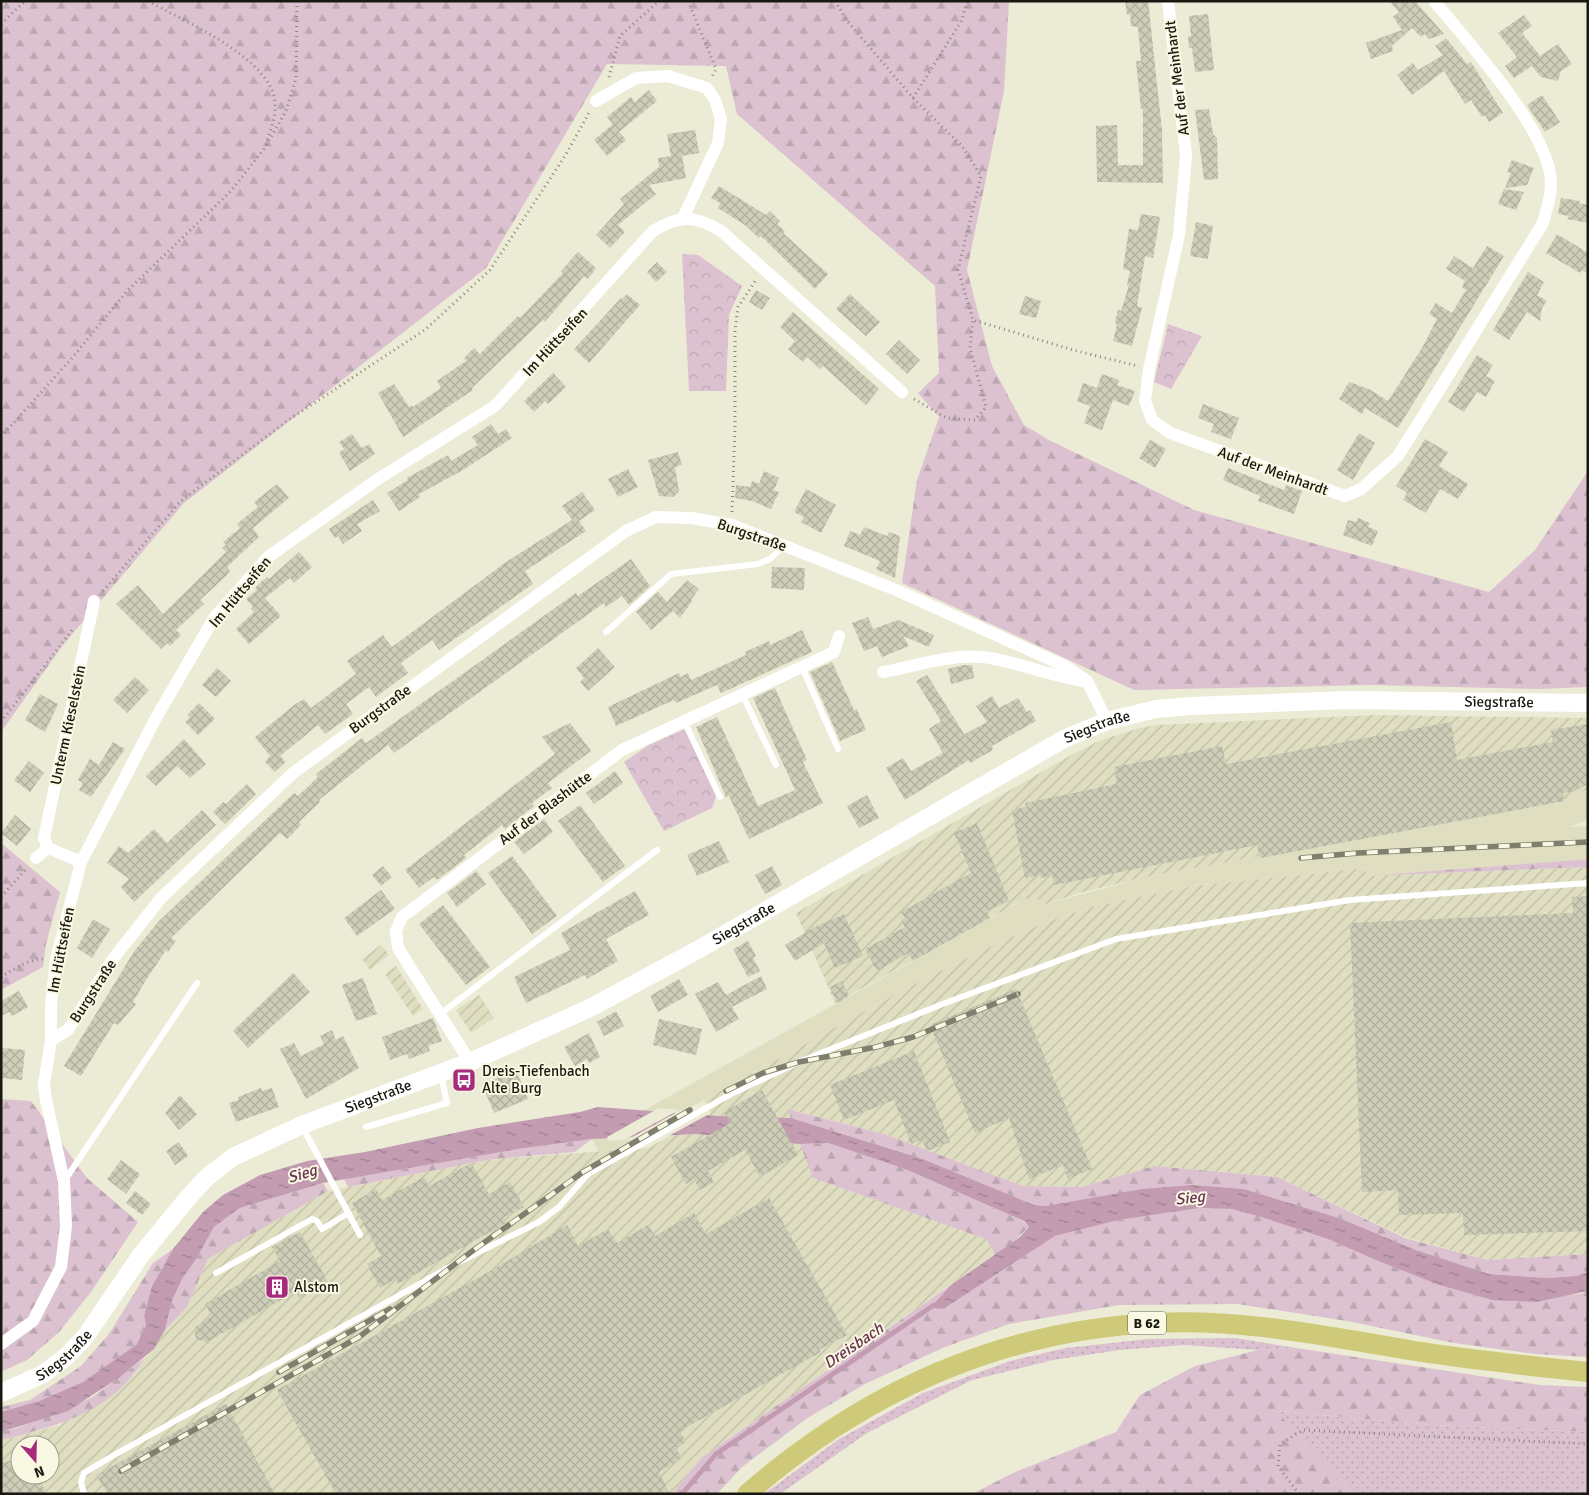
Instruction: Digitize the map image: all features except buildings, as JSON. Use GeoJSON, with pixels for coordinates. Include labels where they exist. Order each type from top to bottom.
{"type":"FeatureCollection","features":[{"type":"Feature","properties":{"kind":"main road","name":"B 62"},"geometry":{"type":"LineString","coordinates":[[747,1494],[822,1434],[924,1378],[1029,1340],[1104,1327],[1156,1323],[1227,1324],[1309,1332],[1416,1351],[1588,1372]]}},
{"type":"Feature","properties":{"kind":"street","name":"Auf der Meinhardt"},"geometry":{"type":"LineString","coordinates":[[1168,1],[1186,155],[1179,234],[1149,369],[1145,401],[1152,420],[1170,433],[1335,494],[1345,496],[1361,488],[1398,456],[1543,223],[1551,182],[1548,162],[1536,137],[1508,92],[1434,1]]}},
{"type":"Feature","properties":{"kind":"street"},"geometry":{"type":"LineString","coordinates":[[596,101],[636,78],[668,76],[706,88],[715,100],[721,120],[718,143],[683,218],[705,221],[721,231],[902,392]]}},
{"type":"Feature","properties":{"kind":"street","name":"Im Hüttseifen"},"geometry":{"type":"LineString","coordinates":[[51,1040],[51,1005],[56,958],[81,862],[156,718],[214,618],[268,557],[378,479],[495,406],[653,232],[667,222],[683,218]]}},
{"type":"Feature","properties":{"kind":"street","name":"Burgstraße"},"geometry":{"type":"LineString","coordinates":[[51,1040],[68,1030],[113,959],[161,898],[293,773],[626,531],[656,517],[691,518],[732,525],[896,590],[1065,666],[1087,681],[1108,721]]}},
{"type":"Feature","properties":{"kind":"street","name":"Unterm Kieselstein"},"geometry":{"type":"LineString","coordinates":[[48,848],[44,838],[94,601]]}},
{"type":"Feature","properties":{"kind":"street","name":"Auf der Blashütte"},"geometry":{"type":"LineString","coordinates":[[470,1062],[398,948],[396,930],[402,917],[622,750],[834,652],[838,636]]}},
{"type":"Feature","properties":{"kind":"street"},"geometry":{"type":"LineString","coordinates":[[883,672],[962,657],[984,658],[1059,677],[1087,681]]}},
{"type":"Feature","properties":{"kind":"street","name":"Siegstraße"},"geometry":{"type":"LineString","coordinates":[[1,1392],[43,1374],[66,1356],[85,1337],[141,1255],[206,1178],[233,1157],[302,1125],[470,1062],[590,1008],[701,948],[1064,739],[1108,721],[1156,709],[1272,702],[1440,700],[1588,703]]}},
{"type":"Feature","properties":{"kind":"street"},"geometry":{"type":"LineString","coordinates":[[36,858],[48,848],[81,862]]}},
{"type":"Feature","properties":{"kind":"street"},"geometry":{"type":"LineString","coordinates":[[1,1344],[33,1321],[61,1267],[66,1226],[64,1181],[44,1084],[51,1040]]}},
{"type":"Feature","properties":{"kind":"lane"},"geometry":{"type":"LineString","coordinates":[[606,632],[671,574],[758,564],[770,559],[783,546]]}},
{"type":"Feature","properties":{"kind":"lane"},"geometry":{"type":"LineString","coordinates":[[802,667],[838,749]]}},
{"type":"Feature","properties":{"kind":"lane"},"geometry":{"type":"LineString","coordinates":[[742,694],[776,765]]}},
{"type":"Feature","properties":{"kind":"lane"},"geometry":{"type":"LineString","coordinates":[[684,721],[720,797]]}},
{"type":"Feature","properties":{"kind":"lane"},"geometry":{"type":"LineString","coordinates":[[440,1014],[657,850]]}},
{"type":"Feature","properties":{"kind":"lane"},"geometry":{"type":"LineString","coordinates":[[84,1494],[81,1482],[84,1473],[455,1264],[539,1222],[558,1207],[588,1174],[700,1112],[798,1062],[940,1005],[1116,938],[1350,900],[1588,883]]}},
{"type":"Feature","properties":{"kind":"lane"},"geometry":{"type":"LineString","coordinates":[[64,1181],[197,984]]}},
{"type":"Feature","properties":{"kind":"lane"},"geometry":{"type":"LineString","coordinates":[[366,1127],[447,1104],[440,1073]]}},
{"type":"Feature","properties":{"kind":"lane"},"geometry":{"type":"LineString","coordinates":[[302,1125],[360,1236]]}},
{"type":"Feature","properties":{"kind":"lane"},"geometry":{"type":"LineString","coordinates":[[216,1273],[312,1219],[317,1221],[322,1229],[348,1213]]}},
{"type":"Feature","properties":{"kind":"path"},"geometry":{"type":"LineString","coordinates":[[1,24],[25,1]]}},
{"type":"Feature","properties":{"kind":"path"},"geometry":{"type":"LineString","coordinates":[[148,1],[246,58],[254,64],[268,81],[274,97],[275,114],[264,149]]}},
{"type":"Feature","properties":{"kind":"path"},"geometry":{"type":"LineString","coordinates":[[1,437],[72,358],[127,291],[230,191],[264,149],[286,112],[296,79],[297,1]]}},
{"type":"Feature","properties":{"kind":"path"},"geometry":{"type":"LineString","coordinates":[[94,601],[181,501],[287,421],[426,329],[490,270],[565,156],[607,84],[620,36],[659,1]]}},
{"type":"Feature","properties":{"kind":"path"},"geometry":{"type":"LineString","coordinates":[[688,1],[716,69],[706,88]]}},
{"type":"Feature","properties":{"kind":"path"},"geometry":{"type":"LineString","coordinates":[[834,1],[848,22],[912,98],[962,146],[981,176],[958,270],[972,320],[970,348],[986,407],[975,420],[947,418],[902,392]]}},
{"type":"Feature","properties":{"kind":"path"},"geometry":{"type":"LineString","coordinates":[[912,98],[962,20],[967,1]]}},
{"type":"Feature","properties":{"kind":"path"},"geometry":{"type":"LineString","coordinates":[[732,525],[735,330],[738,307],[752,284],[766,270]]}},
{"type":"Feature","properties":{"kind":"path"},"geometry":{"type":"LineString","coordinates":[[972,320],[1077,351],[1149,369]]}},
{"type":"Feature","properties":{"kind":"path"},"geometry":{"type":"LineString","coordinates":[[2,720],[76,625]]}},
{"type":"Feature","properties":{"kind":"path"},"geometry":{"type":"LineString","coordinates":[[1,897],[36,858]]}},
{"type":"Feature","properties":{"kind":"path"},"geometry":{"type":"LineString","coordinates":[[1,977],[18,966],[37,959],[56,958]]}},
{"type":"Feature","properties":{"kind":"path"},"geometry":{"type":"LineString","coordinates":[[1299,1494],[1278,1466],[1280,1444],[1303,1430],[1588,1444]]}},
{"type":"Feature","properties":{"kind":"shaded area"},"geometry":{"type":"Polygon","coordinates":[[[1375,715],[1588,718],[1588,789],[1564,801],[1145,877],[1083,892],[1043,905],[1036,897],[1025,899],[835,1003],[796,913],[1073,754],[1101,740],[1156,725],[1375,715]]]}},
{"type":"Feature","properties":{"kind":"shaded area"},"geometry":{"type":"Polygon","coordinates":[[[1588,789],[1588,819],[1570,827],[1588,826],[1588,859],[1367,876],[1364,868],[1193,886],[1092,907],[1046,922],[981,951],[903,990],[601,1157],[592,1139],[1025,899],[1036,897],[1043,905],[1145,877],[1564,801],[1588,789]]]}},
{"type":"Feature","properties":{"kind":"shaded area"},"geometry":{"type":"Polygon","coordinates":[[[1588,867],[1588,1254],[1487,1260],[1405,1237],[1277,1177],[1154,1166],[1081,1187],[1023,1186],[884,1134],[788,1109],[814,1178],[986,1239],[995,1254],[701,1458],[672,1494],[1,1494],[1,1440],[10,1438],[10,1485],[60,1485],[60,1435],[21,1435],[60,1425],[134,1375],[145,1358],[154,1349],[165,1330],[187,1307],[208,1259],[328,1191],[493,1159],[648,1148],[711,1113],[704,1100],[903,990],[981,951],[1046,922],[1092,907],[1193,886],[1365,868],[1367,876],[1588,867]]]}},
{"type":"Feature","properties":{"kind":"shaded area"},"geometry":{"type":"Polygon","coordinates":[[[381,945],[389,955],[370,970],[362,959],[381,945]]]}},
{"type":"Feature","properties":{"kind":"shaded area"},"geometry":{"type":"Polygon","coordinates":[[[396,966],[423,1009],[413,1016],[385,974],[396,966]]]}},
{"type":"Feature","properties":{"kind":"shaded area"},"geometry":{"type":"Polygon","coordinates":[[[479,995],[494,1018],[471,1033],[456,1010],[479,995]]]}},
{"type":"Feature","properties":{"kind":"green space"},"geometry":{"type":"Polygon","coordinates":[[[1,1],[1009,1],[1004,91],[967,270],[992,366],[1024,425],[1049,440],[1194,510],[1489,592],[1535,550],[1588,471],[1588,687],[1539,689],[1372,685],[1134,690],[902,583],[917,480],[939,417],[918,393],[939,373],[935,286],[737,114],[726,66],[607,64],[486,268],[184,503],[63,645],[1,732],[1,1]]]}},
{"type":"Feature","properties":{"kind":"green space"},"geometry":{"type":"Polygon","coordinates":[[[682,254],[698,255],[742,286],[729,315],[726,391],[689,391],[682,254]]]}},
{"type":"Feature","properties":{"kind":"green space"},"geometry":{"type":"Polygon","coordinates":[[[1168,324],[1202,336],[1171,389],[1154,382],[1168,324]]]}},
{"type":"Feature","properties":{"kind":"green space"},"geometry":{"type":"Polygon","coordinates":[[[685,729],[716,796],[712,808],[664,831],[624,762],[649,745],[685,729]]]}},
{"type":"Feature","properties":{"kind":"green space"},"geometry":{"type":"Polygon","coordinates":[[[1,843],[60,892],[46,944],[43,967],[1,990],[1,843]]]}},
{"type":"Feature","properties":{"kind":"green space"},"geometry":{"type":"Polygon","coordinates":[[[1588,859],[1588,867],[1367,876],[1588,859]]]}},
{"type":"Feature","properties":{"kind":"green space"},"geometry":{"type":"Polygon","coordinates":[[[1,1099],[31,1101],[87,1178],[138,1222],[91,1292],[59,1332],[27,1360],[1,1372],[1,1099]]]}},
{"type":"Feature","properties":{"kind":"green space"},"geometry":{"type":"Polygon","coordinates":[[[787,1109],[884,1134],[1023,1186],[1081,1187],[1154,1166],[1277,1177],[1405,1238],[1487,1260],[1588,1254],[1588,1272],[1576,1276],[1547,1278],[1489,1274],[1416,1250],[1339,1218],[1244,1189],[1194,1185],[1046,1206],[1034,1205],[923,1159],[791,1118],[787,1109]]]}},
{"type":"Feature","properties":{"kind":"green space"},"geometry":{"type":"Polygon","coordinates":[[[592,1139],[575,1152],[493,1159],[348,1187],[344,1179],[518,1149],[592,1139]]]}},
{"type":"Feature","properties":{"kind":"green space"},"geometry":{"type":"Polygon","coordinates":[[[828,1143],[905,1169],[1023,1221],[1029,1227],[1006,1249],[995,1254],[986,1239],[813,1178],[800,1144],[828,1143]]]}},
{"type":"Feature","properties":{"kind":"green space"},"geometry":{"type":"Polygon","coordinates":[[[323,1183],[328,1191],[208,1259],[187,1307],[165,1330],[172,1301],[182,1279],[197,1258],[214,1227],[240,1208],[323,1183]]]}},
{"type":"Feature","properties":{"kind":"green space"},"geometry":{"type":"Polygon","coordinates":[[[1200,1208],[1232,1209],[1261,1217],[1328,1239],[1439,1285],[1492,1300],[1580,1294],[1588,1291],[1588,1357],[1536,1354],[1454,1343],[1347,1321],[1237,1304],[1119,1305],[1009,1324],[945,1347],[865,1384],[809,1417],[742,1467],[717,1494],[672,1494],[701,1458],[951,1285],[930,1308],[945,1308],[1055,1236],[1119,1220],[1200,1208]]]}},
{"type":"Feature","properties":{"kind":"green space"},"geometry":{"type":"Polygon","coordinates":[[[173,1249],[152,1286],[144,1315],[146,1325],[137,1344],[83,1382],[39,1401],[1,1412],[1,1407],[30,1400],[81,1366],[109,1334],[153,1263],[173,1249]]]}},
{"type":"Feature","properties":{"kind":"green space"},"geometry":{"type":"Polygon","coordinates":[[[1235,1338],[1296,1348],[1258,1350],[1184,1345],[1120,1350],[1053,1360],[972,1380],[867,1433],[780,1494],[764,1494],[839,1439],[923,1393],[1010,1361],[1066,1348],[1148,1339],[1235,1338]]]}},
{"type":"Feature","properties":{"kind":"green space"},"geometry":{"type":"Polygon","coordinates":[[[1296,1348],[1540,1385],[1588,1387],[1588,1432],[1432,1425],[1276,1411],[1355,1494],[972,1494],[1013,1473],[1116,1432],[1140,1395],[1195,1366],[1258,1350],[1296,1348]]]}},
{"type":"Feature","properties":{"kind":"green space"},"geometry":{"type":"Polygon","coordinates":[[[145,1358],[131,1377],[100,1404],[64,1422],[21,1435],[10,1435],[10,1438],[1,1440],[1,1432],[17,1428],[91,1398],[145,1358]]]}},
{"type":"Feature","properties":{"kind":"green space"},"geometry":{"type":"Polygon","coordinates":[[[1275,1411],[1432,1425],[1588,1432],[1588,1494],[1355,1494],[1275,1411]]]}},
{"type":"Feature","properties":{"kind":"water","name":"Sieg"},"geometry":{"type":"Polygon","coordinates":[[[598,1107],[718,1116],[791,1118],[923,1159],[1034,1205],[1046,1206],[1142,1189],[1194,1185],[1244,1189],[1339,1218],[1416,1250],[1489,1274],[1547,1278],[1576,1276],[1588,1272],[1588,1291],[1536,1302],[1492,1300],[1439,1285],[1328,1239],[1261,1217],[1232,1209],[1200,1208],[1119,1220],[1055,1236],[945,1308],[930,1308],[951,1285],[1020,1237],[1029,1227],[1024,1221],[905,1169],[828,1143],[800,1144],[696,1134],[592,1139],[518,1149],[323,1183],[240,1208],[214,1227],[197,1258],[182,1279],[172,1301],[165,1330],[154,1349],[120,1377],[68,1411],[1,1432],[1,1412],[39,1401],[83,1382],[137,1344],[146,1325],[144,1315],[152,1286],[173,1249],[203,1212],[223,1195],[260,1175],[307,1161],[365,1152],[478,1128],[580,1112],[598,1107]]]}},
{"type":"Feature","properties":{"kind":"pier"},"geometry":{"type":"Polygon","coordinates":[[[659,1108],[679,1110],[624,1140],[609,1141],[607,1137],[659,1108]]]}},
{"type":"Feature","properties":{"kind":"pier"},"geometry":{"type":"Polygon","coordinates":[[[681,1110],[711,1113],[665,1138],[627,1140],[681,1110]]]}},
{"type":"Feature","properties":{"kind":"waterway","name":"Dreisbach"},"geometry":{"type":"LineString","coordinates":[[682,1494],[716,1454],[934,1305]]}},
{"type":"Feature","properties":{"kind":"railway"},"geometry":{"type":"LineString","coordinates":[[1301,858],[1358,853],[1588,842]]}},
{"type":"Feature","properties":{"kind":"railway"},"geometry":{"type":"LineString","coordinates":[[726,1091],[763,1073],[799,1062],[876,1047],[913,1037],[1018,994]]}},
{"type":"Feature","properties":{"kind":"railway"},"geometry":{"type":"LineString","coordinates":[[121,1471],[359,1337],[471,1252],[583,1172],[690,1110]]}},
{"type":"Feature","properties":{"kind":"railway"},"geometry":{"type":"LineString","coordinates":[[279,1372],[390,1309]]}},
{"type":"Feature","properties":{"kind":"place","name":"Dreis-Tiefenbach Alte Burg"},"geometry":{"type":"Point","coordinates":[464,1080]}},
{"type":"Feature","properties":{"kind":"place","name":"Alstom"},"geometry":{"type":"Point","coordinates":[277,1287]}}]}
